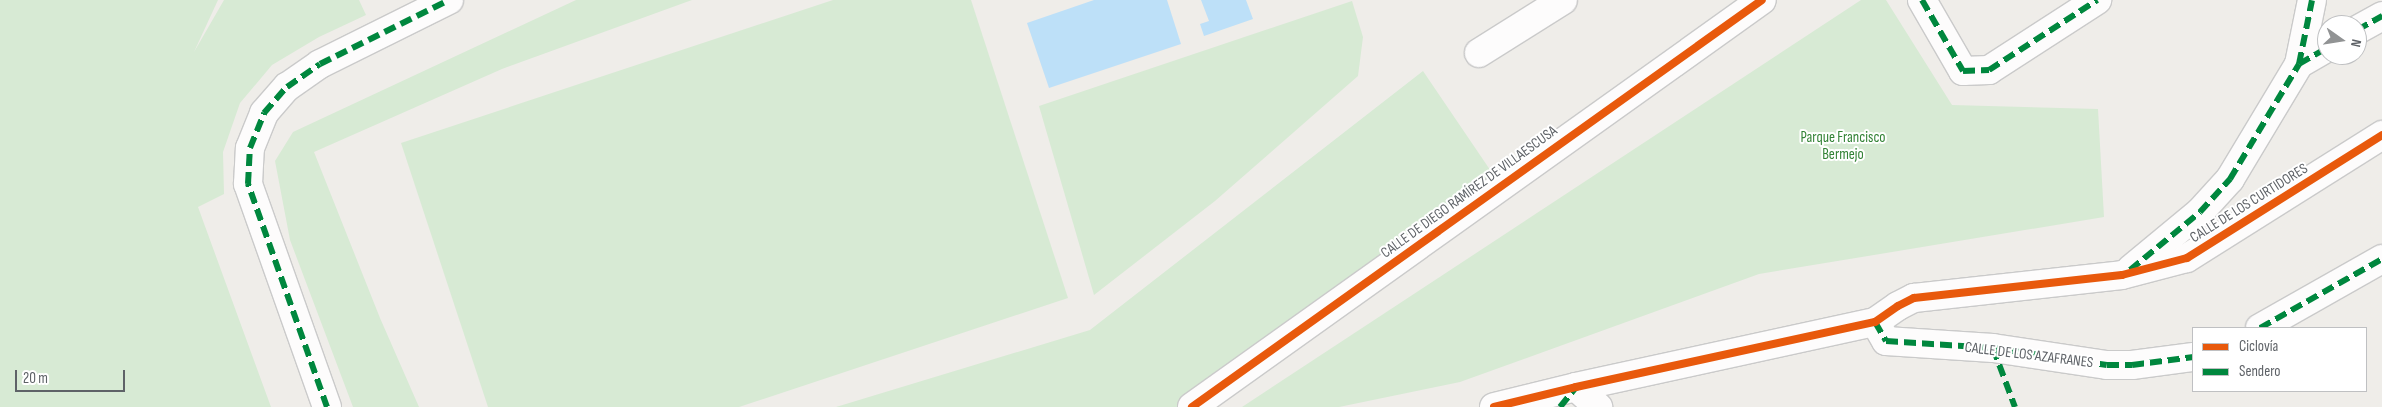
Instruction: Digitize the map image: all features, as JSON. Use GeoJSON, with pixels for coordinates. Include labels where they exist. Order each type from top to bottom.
{"type":"FeatureCollection","features":[{"type":"Feature","properties":{"kind":"street"},"geometry":{"type":"LineString","coordinates":[[327,407],[248,184],[250,148],[264,113],[288,87],[320,64],[449,0]]}},
{"type":"Feature","properties":{"kind":"street"},"geometry":{"type":"LineString","coordinates":[[1479,52],[1563,0]]}},
{"type":"Feature","properties":{"kind":"street","name":"CALLE DE DIEGO RAMÍREZ DE VILLAESCUSA"},"geometry":{"type":"LineString","coordinates":[[1192,407],[1762,0]]}},
{"type":"Feature","properties":{"kind":"street"},"geometry":{"type":"LineString","coordinates":[[1922,0],[1963,71],[1989,70],[2098,0]]}},
{"type":"Feature","properties":{"kind":"street"},"geometry":{"type":"LineString","coordinates":[[2122,275],[2200,212],[2230,179],[2299,64],[2312,0]]}},
{"type":"Feature","properties":{"kind":"street"},"geometry":{"type":"LineString","coordinates":[[2367,24],[2382,16]]}},
{"type":"Feature","properties":{"kind":"street"},"geometry":{"type":"LineString","coordinates":[[2299,64],[2317,54]]}},
{"type":"Feature","properties":{"kind":"street","name":"CALLE DE LOS CURTIDORES"},"geometry":{"type":"LineString","coordinates":[[1875,322],[1898,306],[1914,298],[2122,275],[2187,258],[2382,135]]}},
{"type":"Feature","properties":{"kind":"street"},"geometry":{"type":"LineString","coordinates":[[2262,327],[2382,259]]}},
{"type":"Feature","properties":{"kind":"street"},"geometry":{"type":"LineString","coordinates":[[1494,407],[1576,387],[1875,322]]}},
{"type":"Feature","properties":{"kind":"street","name":"CALLE DE LOS AZAFRANES"},"geometry":{"type":"LineString","coordinates":[[1875,322],[1886,341],[1993,348],[2107,364],[2132,364],[2192,358]]}},
{"type":"Feature","properties":{"kind":"street"},"geometry":{"type":"LineString","coordinates":[[1576,387],[1598,407]]}},
{"type":"Feature","properties":{"kind":"green space"},"geometry":{"type":"Polygon","coordinates":[[[0,0],[218,0],[194,52],[224,0],[359,0],[366,15],[319,37],[272,65],[240,103],[223,152],[224,194],[198,207],[271,407],[0,407],[0,0]]]}},
{"type":"Feature","properties":{"kind":"green space"},"geometry":{"type":"Polygon","coordinates":[[[576,0],[692,0],[502,69],[314,152],[380,318],[419,407],[353,407],[290,240],[275,161],[293,132],[576,0]]]}},
{"type":"Feature","properties":{"kind":"green space"},"geometry":{"type":"Polygon","coordinates":[[[833,0],[971,0],[1068,298],[739,407],[488,407],[401,143],[833,0]]]}},
{"type":"Feature","properties":{"kind":"green space","name":"Parque Francisco Bermejo"},"geometry":{"type":"Polygon","coordinates":[[[1861,0],[1886,0],[1952,105],[2098,109],[2104,217],[1759,274],[1460,382],[1339,407],[1242,407],[1861,0]]]}},
{"type":"Feature","properties":{"kind":"green space"},"geometry":{"type":"Polygon","coordinates":[[[1352,1],[1363,37],[1358,76],[1215,201],[1094,295],[1039,106],[1352,1]]]}},
{"type":"Feature","properties":{"kind":"green space"},"geometry":{"type":"Polygon","coordinates":[[[1423,71],[1501,186],[1192,407],[836,407],[1090,330],[1423,71]]]}},
{"type":"Feature","properties":{"kind":"water"},"geometry":{"type":"Polygon","coordinates":[[[1094,0],[1167,0],[1181,44],[1049,88],[1027,23],[1094,0]]]}},
{"type":"Feature","properties":{"kind":"water"},"geometry":{"type":"Polygon","coordinates":[[[1201,0],[1246,0],[1253,19],[1204,36],[1200,24],[1209,21],[1201,0]]]}},
{"type":"Feature","properties":{"kind":"marked path"},"geometry":{"type":"LineString","coordinates":[[327,407],[248,184],[250,148],[264,113],[287,87],[320,64],[449,0]]}},
{"type":"Feature","properties":{"kind":"marked path"},"geometry":{"type":"LineString","coordinates":[[1922,0],[1963,71],[1989,70],[2097,0]]}},
{"type":"Feature","properties":{"kind":"marked path"},"geometry":{"type":"LineString","coordinates":[[2130,270],[2200,212],[2230,179],[2299,64],[2312,0]]}},
{"type":"Feature","properties":{"kind":"marked path"},"geometry":{"type":"LineString","coordinates":[[2367,24],[2382,16]]}},
{"type":"Feature","properties":{"kind":"marked path"},"geometry":{"type":"LineString","coordinates":[[2299,64],[2317,54]]}},
{"type":"Feature","properties":{"kind":"marked path"},"geometry":{"type":"LineString","coordinates":[[2262,327],[2382,259]]}},
{"type":"Feature","properties":{"kind":"marked path"},"geometry":{"type":"LineString","coordinates":[[1875,322],[1886,341],[1993,348],[2107,365],[2132,365],[2192,357]]}},
{"type":"Feature","properties":{"kind":"marked path"},"geometry":{"type":"LineString","coordinates":[[1993,348],[2015,407]]}},
{"type":"Feature","properties":{"kind":"marked path"},"geometry":{"type":"LineString","coordinates":[[1560,407],[1576,387]]}},
{"type":"Feature","properties":{"kind":"cycle path"},"geometry":{"type":"LineString","coordinates":[[1192,407],[1762,0]]}},
{"type":"Feature","properties":{"kind":"cycle path"},"geometry":{"type":"LineString","coordinates":[[1494,407],[1576,387],[1875,322],[1898,306],[1914,298],[2122,275],[2187,258],[2382,135]]}}]}
